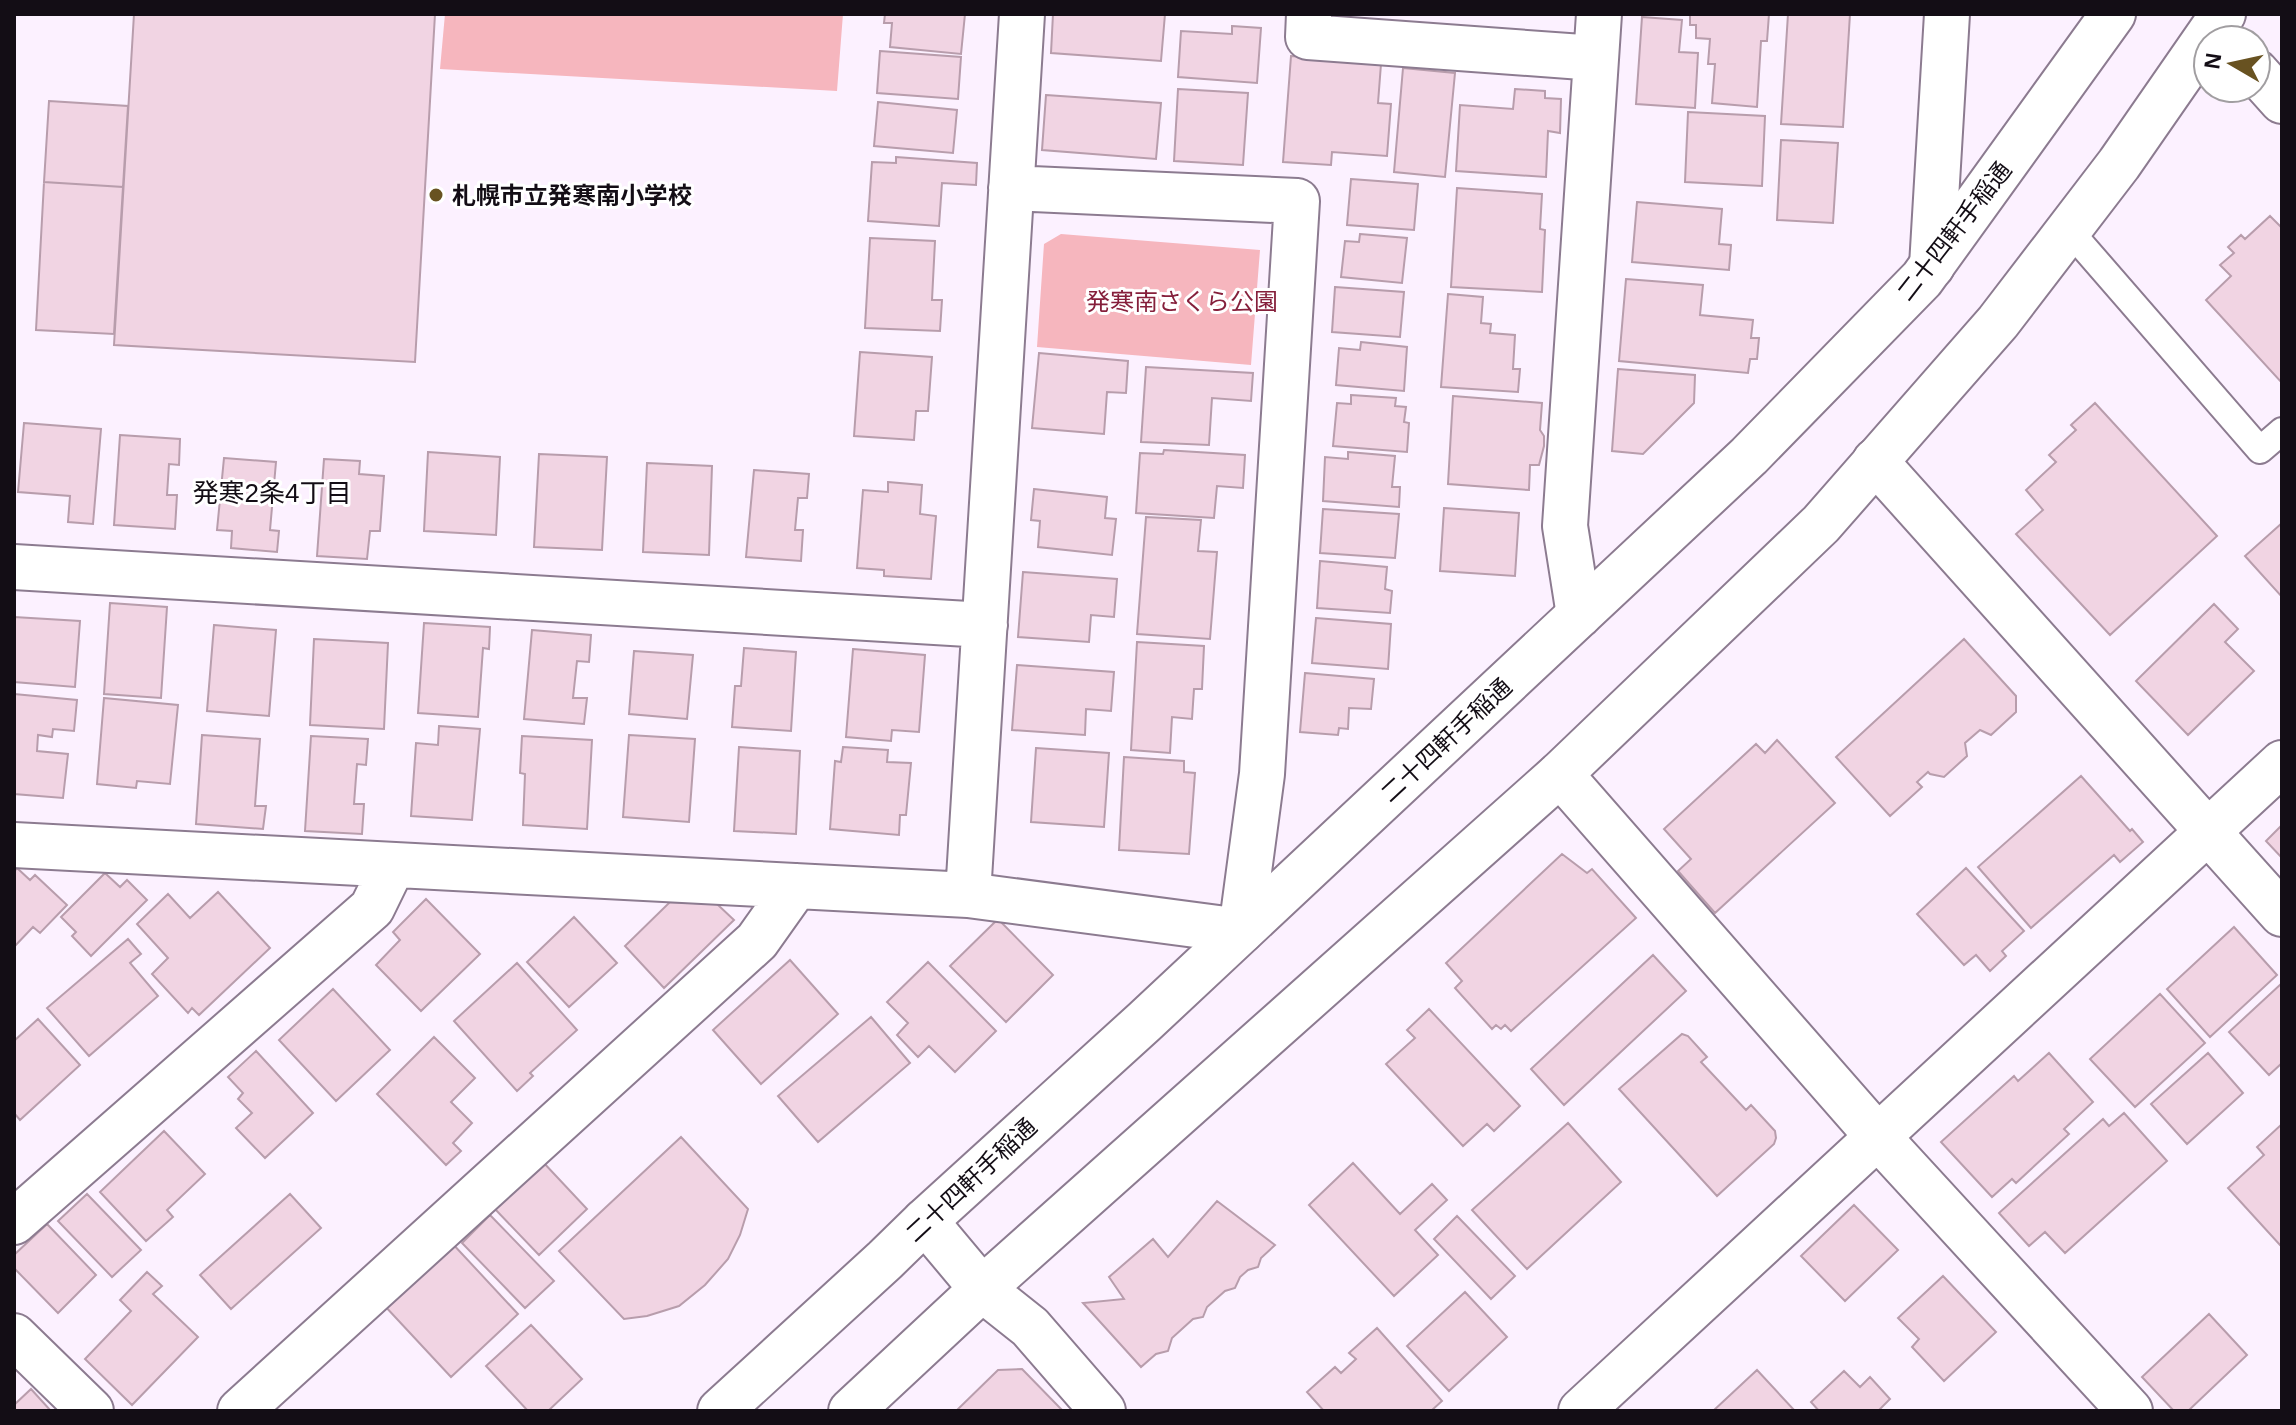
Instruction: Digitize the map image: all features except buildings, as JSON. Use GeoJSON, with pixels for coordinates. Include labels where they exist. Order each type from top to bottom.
{"type":"FeatureCollection","features":[{"type":"Feature","properties":{"kind":"street"},"geometry":{"type":"LineString","coordinates":[[968,895],[1022,14]]}},
{"type":"Feature","properties":{"kind":"street"},"geometry":{"type":"LineString","coordinates":[[1309,14],[1308,37],[1596,58]]}},
{"type":"Feature","properties":{"kind":"street"},"geometry":{"type":"LineString","coordinates":[[1579,615],[1565,526],[1599,14]]}},
{"type":"Feature","properties":{"kind":"street"},"geometry":{"type":"LineString","coordinates":[[1932,266],[1947,14]]}},
{"type":"Feature","properties":{"kind":"street","name":"二十四軒手稲通"},"geometry":{"type":"LineString","coordinates":[[720,1411],[1144,1022],[1749,456],[1922,279],[2113,14]]}},
{"type":"Feature","properties":{"kind":"street"},"geometry":{"type":"LineString","coordinates":[[851,1411],[982,1289],[1560,774],[1821,524],[1998,322],[2119,164],[2192,60]]}},
{"type":"Feature","properties":{"kind":"street"},"geometry":{"type":"LineString","coordinates":[[14,845],[968,895],[1241,931],[1262,774],[1297,201],[1011,188]]}},
{"type":"Feature","properties":{"kind":"street"},"geometry":{"type":"LineString","coordinates":[[1875,461],[2282,914]]}},
{"type":"Feature","properties":{"kind":"street"},"geometry":{"type":"LineString","coordinates":[[14,567],[985,625]]}},
{"type":"Feature","properties":{"kind":"street"},"geometry":{"type":"LineString","coordinates":[[1597,1406],[1878,1137],[2282,763]]}},
{"type":"Feature","properties":{"kind":"street"},"geometry":{"type":"LineString","coordinates":[[1560,774],[1878,1137],[2130,1411]]}},
{"type":"Feature","properties":{"kind":"street"},"geometry":{"type":"LineString","coordinates":[[14,1222],[372,908],[393,865]]}},
{"type":"Feature","properties":{"kind":"street"},"geometry":{"type":"LineString","coordinates":[[240,1411],[757,941],[796,886]]}},
{"type":"Feature","properties":{"kind":"street"},"geometry":{"type":"LineString","coordinates":[[925,1221],[982,1289],[1030,1327],[1103,1411]]}},
{"type":"Feature","properties":{"kind":"street"},"geometry":{"type":"LineString","coordinates":[[14,1336],[91,1411]]}},
{"type":"Feature","properties":{"kind":"lane"},"geometry":{"type":"LineString","coordinates":[[2068,229],[2260,450],[2282,431]]}},
{"type":"Feature","properties":{"kind":"green space"},"geometry":{"type":"Polygon","coordinates":[[[445,14],[843,14],[837,91],[440,69],[445,14]]]}},
{"type":"Feature","properties":{"kind":"green space","name":"発寒南さくら公園"},"geometry":{"type":"Polygon","coordinates":[[[1061,234],[1260,250],[1251,365],[1037,347],[1044,244],[1061,234]]]}},
{"type":"Feature","properties":{"kind":"place","name":"札幌市立発寒南小学校"},"geometry":{"type":"Point","coordinates":[436,195]}},
{"type":"Feature","properties":{"kind":"district","name":"発寒2条4丁目"},"geometry":{"type":"Point","coordinates":[272,493]}}]}
